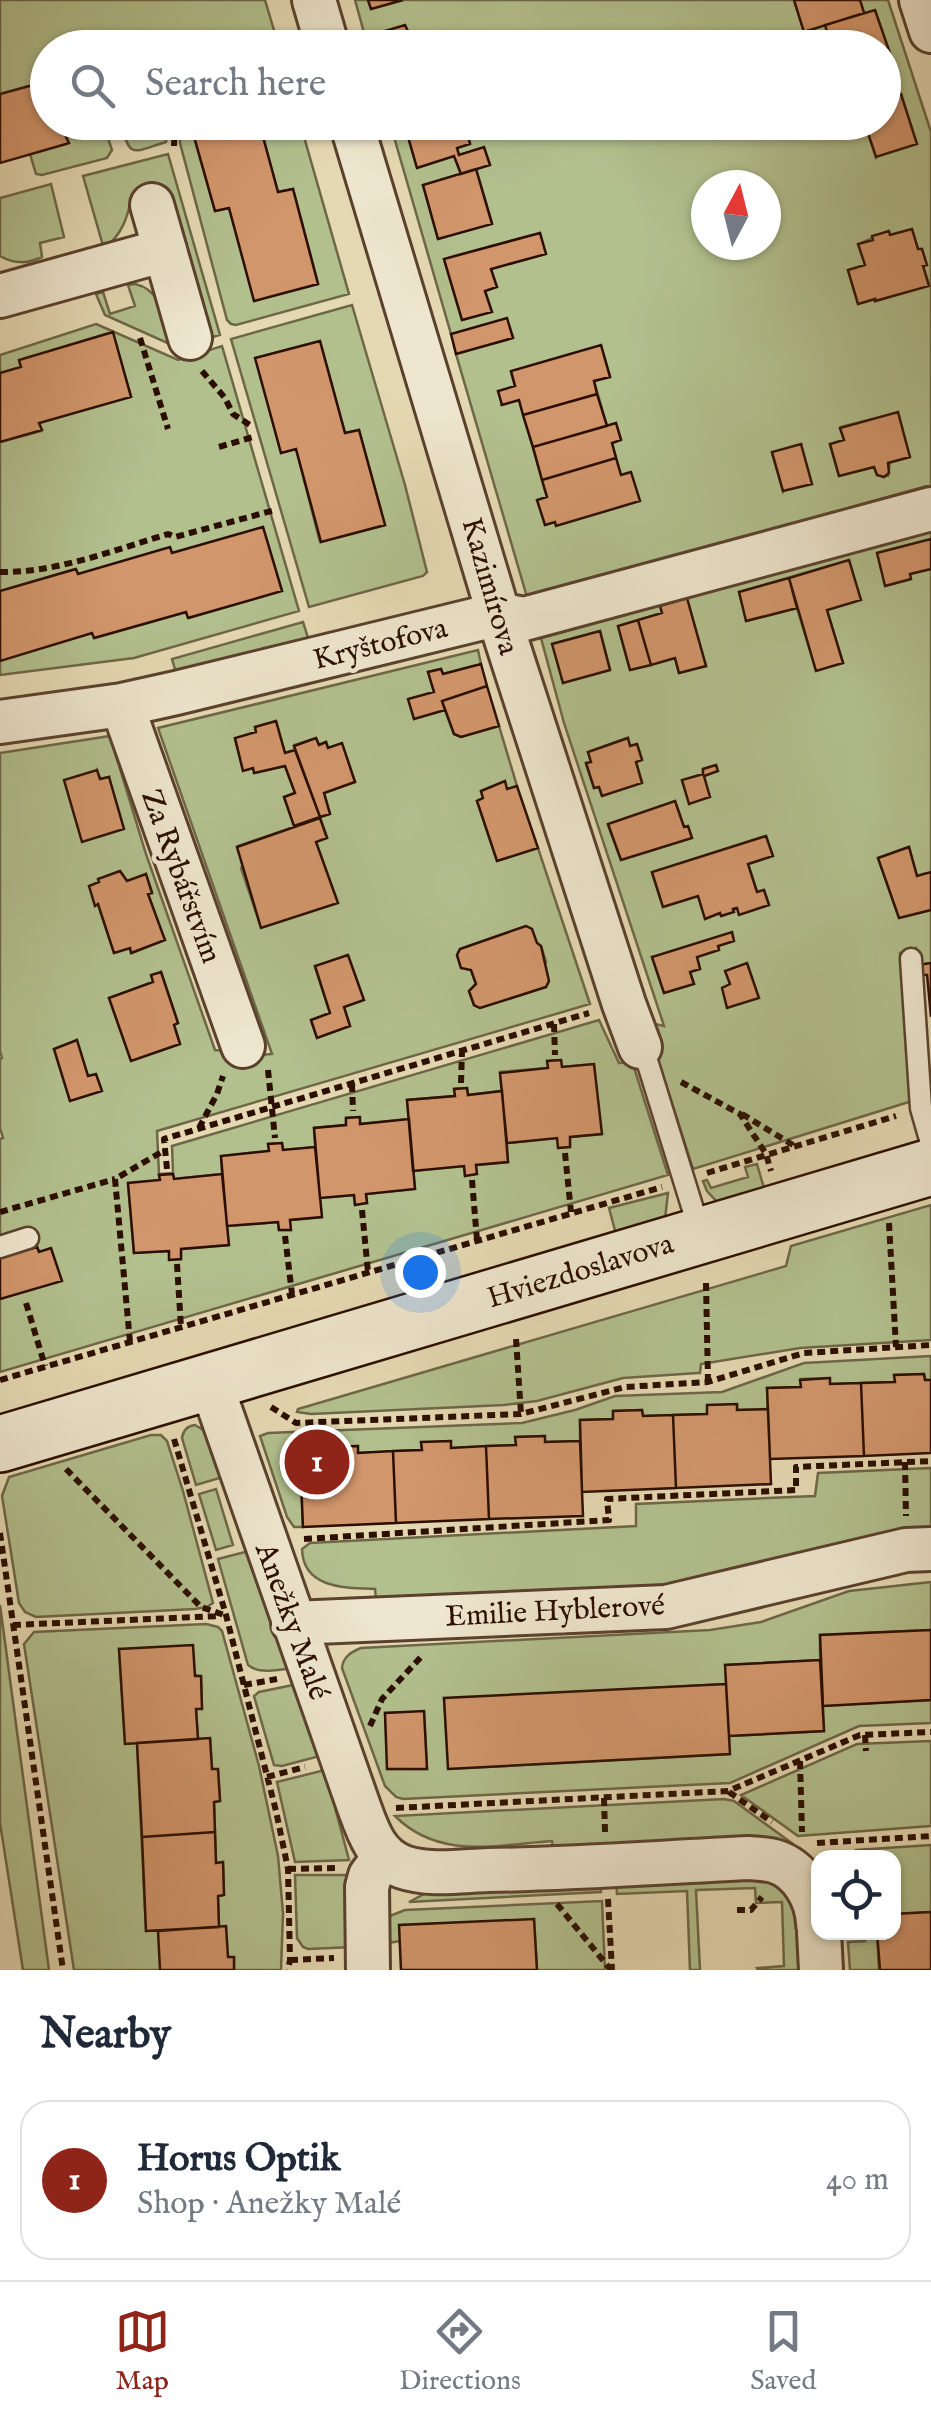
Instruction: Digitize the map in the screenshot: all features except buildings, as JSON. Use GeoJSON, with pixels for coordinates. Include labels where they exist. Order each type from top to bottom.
{"type":"FeatureCollection","features":[{"type":"Feature","properties":{"kind":"street"},"geometry":{"type":"LineString","coordinates":[[314,0],[323,30]]}},
{"type":"Feature","properties":{"kind":"street"},"geometry":{"type":"LineString","coordinates":[[921,0],[931,31]]}},
{"type":"Feature","properties":{"kind":"street","name":"Kazimírova"},"geometry":{"type":"LineString","coordinates":[[356,140],[499,614],[624,1004],[644,1055]]}},
{"type":"Feature","properties":{"kind":"street"},"geometry":{"type":"LineString","coordinates":[[152,206],[193,351]]}},
{"type":"Feature","properties":{"kind":"street"},"geometry":{"type":"LineString","coordinates":[[0,296],[165,250]]}},
{"type":"Feature","properties":{"kind":"street","name":"Kryštofova"},"geometry":{"type":"LineString","coordinates":[[0,722],[122,705],[499,614],[524,619],[931,509]]}},
{"type":"Feature","properties":{"kind":"street","name":"Za Rybářstvím"},"geometry":{"type":"LineString","coordinates":[[122,705],[244,1054]]}},
{"type":"Feature","properties":{"kind":"street","name":"Hviezdoslavova"},"geometry":{"type":"LineString","coordinates":[[0,1444],[215,1395],[703,1259],[931,1167]]}},
{"type":"Feature","properties":{"kind":"street","name":"Anežky Malé"},"geometry":{"type":"LineString","coordinates":[[215,1395],[368,1832],[385,1856]]}},
{"type":"Feature","properties":{"kind":"street","name":"Emilie Hyblerové"},"geometry":{"type":"LineString","coordinates":[[294,1623],[666,1607],[918,1549]]}},
{"type":"Feature","properties":{"kind":"street"},"geometry":{"type":"LineString","coordinates":[[368,1970],[367,1887],[385,1856],[400,1866],[422,1871],[750,1858],[787,1867],[811,1895]]}},
{"type":"Feature","properties":{"kind":"street"},"geometry":{"type":"LineString","coordinates":[[820,1940],[822,1970]]}},
{"type":"Feature","properties":{"kind":"lane"},"geometry":{"type":"LineString","coordinates":[[911,959],[921,1108],[931,1143]]}},
{"type":"Feature","properties":{"kind":"lane"},"geometry":{"type":"LineString","coordinates":[[644,1055],[703,1259]]}},
{"type":"Feature","properties":{"kind":"lane"},"geometry":{"type":"LineString","coordinates":[[0,1246],[28,1238]]}},
{"type":"Feature","properties":{"kind":"path"},"geometry":{"type":"LineString","coordinates":[[174,140],[174,146]]}},
{"type":"Feature","properties":{"kind":"path"},"geometry":{"type":"LineString","coordinates":[[140,338],[168,429]]}},
{"type":"Feature","properties":{"kind":"path"},"geometry":{"type":"LineString","coordinates":[[193,351],[232,414],[250,424]]}},
{"type":"Feature","properties":{"kind":"path"},"geometry":{"type":"LineString","coordinates":[[219,447],[254,437]]}},
{"type":"Feature","properties":{"kind":"path"},"geometry":{"type":"LineString","coordinates":[[0,572],[80,560],[168,534],[175,537],[275,510]]}},
{"type":"Feature","properties":{"kind":"path"},"geometry":{"type":"LineString","coordinates":[[166,1169],[164,1139],[624,1004]]}},
{"type":"Feature","properties":{"kind":"path"},"geometry":{"type":"LineString","coordinates":[[554,1024],[555,1055]]}},
{"type":"Feature","properties":{"kind":"path"},"geometry":{"type":"LineString","coordinates":[[461,1084],[462,1052]]}},
{"type":"Feature","properties":{"kind":"path"},"geometry":{"type":"LineString","coordinates":[[198,1128],[224,1074],[244,1054],[274,1106],[275,1138]]}},
{"type":"Feature","properties":{"kind":"path"},"geometry":{"type":"LineString","coordinates":[[644,1055],[793,1145]]}},
{"type":"Feature","properties":{"kind":"path"},"geometry":{"type":"LineString","coordinates":[[352,1084],[353,1111]]}},
{"type":"Feature","properties":{"kind":"path"},"geometry":{"type":"LineString","coordinates":[[0,1380],[921,1108]]}},
{"type":"Feature","properties":{"kind":"path"},"geometry":{"type":"LineString","coordinates":[[740,1114],[766,1154]]}},
{"type":"Feature","properties":{"kind":"path"},"geometry":{"type":"LineString","coordinates":[[0,1212],[115,1179],[165,1150]]}},
{"type":"Feature","properties":{"kind":"path"},"geometry":{"type":"LineString","coordinates":[[565,1154],[571,1212]]}},
{"type":"Feature","properties":{"kind":"path"},"geometry":{"type":"LineString","coordinates":[[115,1179],[130,1342]]}},
{"type":"Feature","properties":{"kind":"path"},"geometry":{"type":"LineString","coordinates":[[472,1180],[477,1240]]}},
{"type":"Feature","properties":{"kind":"path"},"geometry":{"type":"LineString","coordinates":[[362,1210],[368,1272]]}},
{"type":"Feature","properties":{"kind":"path"},"geometry":{"type":"LineString","coordinates":[[888,1211],[896,1347]]}},
{"type":"Feature","properties":{"kind":"path"},"geometry":{"type":"LineString","coordinates":[[285,1236],[292,1294]]}},
{"type":"Feature","properties":{"kind":"path"},"geometry":{"type":"LineString","coordinates":[[703,1259],[708,1382]]}},
{"type":"Feature","properties":{"kind":"path"},"geometry":{"type":"LineString","coordinates":[[177,1264],[180,1327]]}},
{"type":"Feature","properties":{"kind":"path"},"geometry":{"type":"LineString","coordinates":[[26,1303],[45,1366]]}},
{"type":"Feature","properties":{"kind":"path"},"geometry":{"type":"LineString","coordinates":[[516,1339],[520,1414]]}},
{"type":"Feature","properties":{"kind":"path"},"geometry":{"type":"LineString","coordinates":[[288,1970],[288,1869],[276,1811],[226,1615],[170,1423],[215,1395],[256,1398],[296,1423],[520,1414],[625,1386],[708,1382],[804,1353],[931,1345]]}},
{"type":"Feature","properties":{"kind":"path"},"geometry":{"type":"LineString","coordinates":[[54,1456],[201,1607],[226,1615]]}},
{"type":"Feature","properties":{"kind":"path"},"geometry":{"type":"LineString","coordinates":[[288,1540],[609,1520],[608,1499],[796,1490],[796,1466],[931,1460]]}},
{"type":"Feature","properties":{"kind":"path"},"geometry":{"type":"LineString","coordinates":[[905,1462],[918,1549]]}},
{"type":"Feature","properties":{"kind":"path"},"geometry":{"type":"LineString","coordinates":[[0,1533],[64,1970]]}},
{"type":"Feature","properties":{"kind":"path"},"geometry":{"type":"LineString","coordinates":[[13,1625],[226,1615]]}},
{"type":"Feature","properties":{"kind":"path"},"geometry":{"type":"LineString","coordinates":[[368,1730],[382,1699],[427,1650]]}},
{"type":"Feature","properties":{"kind":"path"},"geometry":{"type":"LineString","coordinates":[[384,1808],[728,1791],[865,1735],[931,1732]]}},
{"type":"Feature","properties":{"kind":"path"},"geometry":{"type":"LineString","coordinates":[[865,1735],[866,1751]]}},
{"type":"Feature","properties":{"kind":"path"},"geometry":{"type":"LineString","coordinates":[[800,1761],[802,1844],[931,1836]]}},
{"type":"Feature","properties":{"kind":"path"},"geometry":{"type":"LineString","coordinates":[[604,1798],[606,1844]]}},
{"type":"Feature","properties":{"kind":"path"},"geometry":{"type":"LineString","coordinates":[[554,1900],[611,1970]]}},
{"type":"Feature","properties":{"kind":"green space"},"geometry":{"type":"Polygon","coordinates":[[[0,0],[265,0],[274,30],[30,30],[30,86],[0,94],[0,0]]]}},
{"type":"Feature","properties":{"kind":"green space"},"geometry":{"type":"Polygon","coordinates":[[[355,0],[368,0],[371,9],[403,0],[794,0],[803,30],[363,30],[355,0]]]}},
{"type":"Feature","properties":{"kind":"green space"},"geometry":{"type":"Polygon","coordinates":[[[860,0],[888,0],[898,30],[881,30],[875,11],[864,13],[860,0]]]}},
{"type":"Feature","properties":{"kind":"green space"},"geometry":{"type":"Polygon","coordinates":[[[901,40],[931,132],[931,485],[527,597],[456,354],[513,337],[506,319],[451,334],[395,140],[409,140],[417,168],[454,156],[461,174],[423,185],[438,239],[492,223],[476,169],[490,165],[484,148],[459,155],[457,148],[469,140],[870,140],[876,157],[883,140],[901,140],[901,40]],[[912,229],[890,235],[888,231],[859,244],[865,265],[848,270],[858,304],[929,285],[922,249],[918,249],[912,229]],[[540,233],[444,259],[462,320],[491,312],[485,291],[491,269],[545,254],[540,233]],[[601,346],[511,372],[515,386],[502,404],[519,400],[547,497],[538,500],[545,525],[556,525],[631,472],[621,475],[612,443],[621,439],[616,423],[607,426],[594,381],[610,376],[601,346]],[[897,413],[841,427],[844,440],[830,444],[839,476],[874,467],[877,475],[888,476],[897,413]],[[801,445],[772,453],[783,491],[801,445]]]}},
{"type":"Feature","properties":{"kind":"green space"},"geometry":{"type":"Polygon","coordinates":[[[67,140],[109,140],[112,150],[107,158],[36,174],[30,154],[68,143],[67,140]]]}},
{"type":"Feature","properties":{"kind":"green space"},"geometry":{"type":"Polygon","coordinates":[[[126,140],[166,140],[134,150],[126,140]]]}},
{"type":"Feature","properties":{"kind":"green space"},"geometry":{"type":"Polygon","coordinates":[[[195,140],[215,211],[229,208],[255,301],[318,283],[293,189],[278,192],[264,140],[305,140],[349,294],[231,324],[180,143],[195,140]]]}},
{"type":"Feature","properties":{"kind":"green space"},"geometry":{"type":"Polygon","coordinates":[[[168,154],[220,335],[206,339],[166,189],[132,197],[123,226],[104,249],[83,176],[168,154]]]}},
{"type":"Feature","properties":{"kind":"green space"},"geometry":{"type":"Polygon","coordinates":[[[51,184],[64,237],[40,243],[42,257],[31,261],[16,262],[0,256],[0,198],[51,184]]]}},
{"type":"Feature","properties":{"kind":"green space"},"geometry":{"type":"Polygon","coordinates":[[[135,284],[158,300],[174,346],[105,315],[96,294],[103,292],[110,314],[135,306],[128,285],[135,284]]]}},
{"type":"Feature","properties":{"kind":"green space"},"geometry":{"type":"Polygon","coordinates":[[[352,305],[405,485],[427,572],[423,576],[309,607],[231,339],[352,305]],[[320,341],[256,358],[281,453],[296,449],[320,542],[385,525],[359,430],[345,433],[320,341]]]}},
{"type":"Feature","properties":{"kind":"green space"},"geometry":{"type":"Polygon","coordinates":[[[96,324],[178,360],[222,346],[299,611],[134,658],[0,675],[0,659],[186,612],[189,618],[282,591],[263,527],[172,553],[78,574],[75,569],[0,591],[0,442],[41,431],[39,423],[131,396],[112,332],[19,360],[21,367],[0,373],[0,355],[96,324]]]}},
{"type":"Feature","properties":{"kind":"green space"},"geometry":{"type":"Polygon","coordinates":[[[931,529],[931,539],[878,553],[886,586],[931,569],[931,872],[917,876],[909,847],[878,858],[899,918],[931,910],[931,963],[918,965],[916,948],[900,953],[912,1101],[693,1169],[649,1031],[655,1024],[664,1026],[564,723],[541,638],[931,529]],[[849,560],[739,592],[747,621],[797,608],[816,670],[843,663],[827,610],[860,600],[849,560]],[[687,599],[661,606],[662,613],[618,626],[630,670],[675,658],[679,673],[706,666],[687,599]],[[600,631],[553,644],[563,683],[610,669],[600,631]],[[627,738],[588,752],[591,762],[586,764],[594,788],[599,787],[602,796],[642,782],[636,762],[642,759],[637,744],[630,746],[627,738]],[[716,765],[703,769],[703,774],[682,781],[690,803],[704,776],[717,771],[716,765]],[[675,801],[608,825],[621,860],[692,838],[675,801]],[[766,836],[652,873],[663,907],[698,896],[706,918],[720,913],[722,916],[737,908],[769,905],[764,890],[757,892],[748,864],[772,856],[766,836]],[[734,941],[652,957],[664,993],[694,984],[690,972],[700,969],[697,957],[734,941]]]}},
{"type":"Feature","properties":{"kind":"green space"},"geometry":{"type":"Polygon","coordinates":[[[303,622],[310,644],[177,676],[172,659],[303,622]]]}},
{"type":"Feature","properties":{"kind":"green space"},"geometry":{"type":"Polygon","coordinates":[[[478,650],[481,664],[443,674],[441,669],[428,672],[434,692],[409,699],[414,719],[445,710],[454,734],[461,737],[499,726],[517,786],[507,789],[504,782],[481,791],[483,798],[477,801],[497,861],[538,848],[590,1004],[157,1131],[159,1174],[173,1173],[172,1146],[599,1020],[619,1063],[632,1061],[668,1175],[0,1372],[0,1299],[61,1280],[51,1249],[39,1252],[31,1228],[0,1237],[0,753],[110,736],[146,854],[215,1050],[272,1054],[158,728],[478,650]],[[276,721],[255,727],[256,732],[235,739],[243,770],[253,768],[255,773],[285,766],[295,793],[284,797],[294,826],[330,814],[324,793],[355,782],[342,744],[328,748],[326,742],[319,745],[316,738],[294,745],[295,750],[285,753],[276,721]],[[97,771],[83,841],[109,777],[100,779],[97,771]],[[320,818],[238,846],[261,927],[337,902],[316,842],[327,837],[320,818]],[[120,871],[90,886],[114,953],[130,948],[132,953],[164,940],[148,894],[152,892],[146,875],[127,881],[120,871]],[[526,926],[460,949],[457,955],[461,968],[471,970],[476,984],[469,991],[474,1005],[480,1008],[546,987],[546,962],[541,946],[526,926]],[[347,955],[315,967],[330,1013],[311,1020],[317,1038],[350,1026],[344,1007],[363,1000],[347,955]],[[161,972],[153,982],[109,998],[131,1061],[180,1044],[174,1025],[178,1023],[161,972]],[[77,1041],[54,1049],[70,1101],[101,1091],[96,1075],[88,1076],[77,1041]],[[561,1060],[548,1061],[548,1068],[500,1072],[502,1091],[468,1095],[467,1088],[455,1089],[455,1096],[407,1100],[409,1119],[360,1124],[359,1117],[346,1118],[346,1125],[314,1128],[315,1147],[283,1150],[282,1143],[269,1144],[269,1151],[221,1156],[222,1174],[174,1179],[173,1174],[160,1175],[160,1180],[128,1184],[134,1253],[169,1251],[170,1260],[181,1259],[181,1249],[228,1245],[227,1226],[278,1222],[279,1230],[290,1230],[290,1220],[321,1217],[320,1198],[354,1195],[355,1204],[367,1203],[366,1194],[415,1189],[413,1171],[464,1166],[465,1175],[476,1174],[476,1165],[508,1162],[507,1143],[557,1138],[559,1148],[570,1146],[570,1137],[601,1134],[594,1064],[562,1067],[561,1060]]]}},
{"type":"Feature","properties":{"kind":"green space"},"geometry":{"type":"Polygon","coordinates":[[[757,1164],[766,1195],[718,1203],[707,1191],[703,1181],[707,1180],[711,1188],[748,1177],[745,1167],[757,1164]]]}},
{"type":"Feature","properties":{"kind":"green space"},"geometry":{"type":"Polygon","coordinates":[[[668,1193],[665,1219],[617,1238],[609,1208],[668,1193]]]}},
{"type":"Feature","properties":{"kind":"green space"},"geometry":{"type":"Polygon","coordinates":[[[931,1205],[931,1340],[800,1348],[701,1364],[700,1373],[623,1378],[537,1401],[504,1405],[297,1412],[786,1266],[791,1246],[931,1205]]]}},
{"type":"Feature","properties":{"kind":"green space"},"geometry":{"type":"Polygon","coordinates":[[[931,1356],[931,1380],[925,1380],[924,1374],[895,1375],[895,1382],[830,1384],[829,1378],[801,1379],[801,1387],[767,1388],[768,1409],[737,1410],[737,1405],[707,1414],[643,1416],[642,1410],[613,1411],[613,1419],[580,1420],[580,1441],[545,1442],[544,1436],[516,1437],[516,1445],[451,1448],[450,1441],[421,1443],[422,1450],[358,1453],[357,1446],[328,1448],[329,1455],[300,1456],[303,1527],[294,1527],[287,1517],[260,1436],[522,1423],[615,1396],[722,1392],[804,1363],[931,1356]]]}},
{"type":"Feature","properties":{"kind":"green space"},"geometry":{"type":"Polygon","coordinates":[[[189,1426],[205,1431],[223,1477],[196,1485],[182,1438],[189,1426]]]}},
{"type":"Feature","properties":{"kind":"green space"},"geometry":{"type":"Polygon","coordinates":[[[161,1435],[167,1441],[213,1603],[195,1609],[36,1617],[25,1612],[19,1603],[2,1496],[9,1477],[161,1435]]]}},
{"type":"Feature","properties":{"kind":"green space"},"geometry":{"type":"Polygon","coordinates":[[[931,1468],[931,1532],[847,1541],[748,1575],[700,1583],[376,1599],[375,1589],[339,1586],[318,1579],[304,1562],[302,1549],[310,1543],[636,1526],[636,1504],[815,1496],[818,1473],[931,1468]]]}},
{"type":"Feature","properties":{"kind":"green space"},"geometry":{"type":"Polygon","coordinates":[[[216,1489],[233,1545],[216,1550],[199,1494],[216,1489]]]}},
{"type":"Feature","properties":{"kind":"green space"},"geometry":{"type":"Polygon","coordinates":[[[249,1551],[287,1669],[262,1670],[248,1665],[218,1559],[249,1551]]]}},
{"type":"Feature","properties":{"kind":"green space"},"geometry":{"type":"Polygon","coordinates":[[[931,1582],[931,1630],[820,1635],[820,1660],[726,1665],[726,1684],[444,1699],[449,1769],[729,1754],[729,1736],[824,1731],[823,1706],[931,1700],[931,1723],[859,1726],[730,1783],[396,1797],[385,1786],[342,1668],[348,1655],[361,1648],[710,1630],[761,1622],[849,1591],[931,1582]],[[424,1712],[385,1713],[388,1769],[427,1769],[424,1712]]]}},
{"type":"Feature","properties":{"kind":"green space"},"geometry":{"type":"Polygon","coordinates":[[[0,1605],[49,1970],[23,1970],[0,1823],[0,1605]]]}},
{"type":"Feature","properties":{"kind":"green space"},"geometry":{"type":"Polygon","coordinates":[[[206,1624],[222,1631],[259,1766],[278,1856],[283,1913],[281,1970],[234,1970],[234,1958],[160,1970],[74,1970],[24,1644],[34,1632],[206,1624]],[[119,1649],[125,1743],[137,1743],[146,1931],[219,1927],[218,1896],[224,1895],[223,1863],[216,1863],[214,1802],[220,1801],[218,1770],[212,1769],[210,1738],[198,1739],[196,1709],[202,1708],[201,1677],[119,1649]]]}},
{"type":"Feature","properties":{"kind":"green space"},"geometry":{"type":"Polygon","coordinates":[[[293,1685],[320,1756],[274,1765],[254,1696],[293,1685]]]}},
{"type":"Feature","properties":{"kind":"green space"},"geometry":{"type":"Polygon","coordinates":[[[931,1741],[931,1826],[798,1836],[741,1795],[857,1744],[931,1741]]]}},
{"type":"Feature","properties":{"kind":"green space"},"geometry":{"type":"Polygon","coordinates":[[[325,1770],[349,1860],[295,1862],[277,1782],[325,1770]]]}},
{"type":"Feature","properties":{"kind":"green space"},"geometry":{"type":"Polygon","coordinates":[[[734,1801],[793,1844],[794,1850],[553,1851],[552,1841],[469,1846],[430,1839],[395,1816],[734,1801]]]}},
{"type":"Feature","properties":{"kind":"green space"},"geometry":{"type":"Polygon","coordinates":[[[931,1845],[931,1912],[901,1914],[901,1850],[856,1850],[931,1845]]]}},
{"type":"Feature","properties":{"kind":"green space"},"geometry":{"type":"Polygon","coordinates":[[[295,1875],[350,1875],[353,1947],[303,1947],[297,1938],[295,1875]]]}},
{"type":"Feature","properties":{"kind":"green space"},"geometry":{"type":"Polygon","coordinates":[[[750,1875],[783,1889],[797,1905],[806,1970],[758,1970],[784,1966],[782,1902],[756,1903],[755,1888],[696,1890],[700,1970],[690,1970],[687,1891],[617,1894],[616,1881],[750,1875]]]}},
{"type":"Feature","properties":{"kind":"green space"},"geometry":{"type":"Polygon","coordinates":[[[600,1882],[601,1892],[409,1902],[426,1893],[600,1882]]]}},
{"type":"Feature","properties":{"kind":"green space"},"geometry":{"type":"Polygon","coordinates":[[[602,1901],[605,1970],[537,1970],[534,1919],[388,1943],[384,1922],[405,1910],[602,1901]]]}},
{"type":"Feature","properties":{"kind":"green space"},"geometry":{"type":"Polygon","coordinates":[[[877,1940],[879,1970],[850,1970],[848,1942],[877,1940]]]}},
{"type":"Feature","properties":{"kind":"place","name":"Horus Optik"},"geometry":{"type":"Point","coordinates":[317,1462]}}]}
